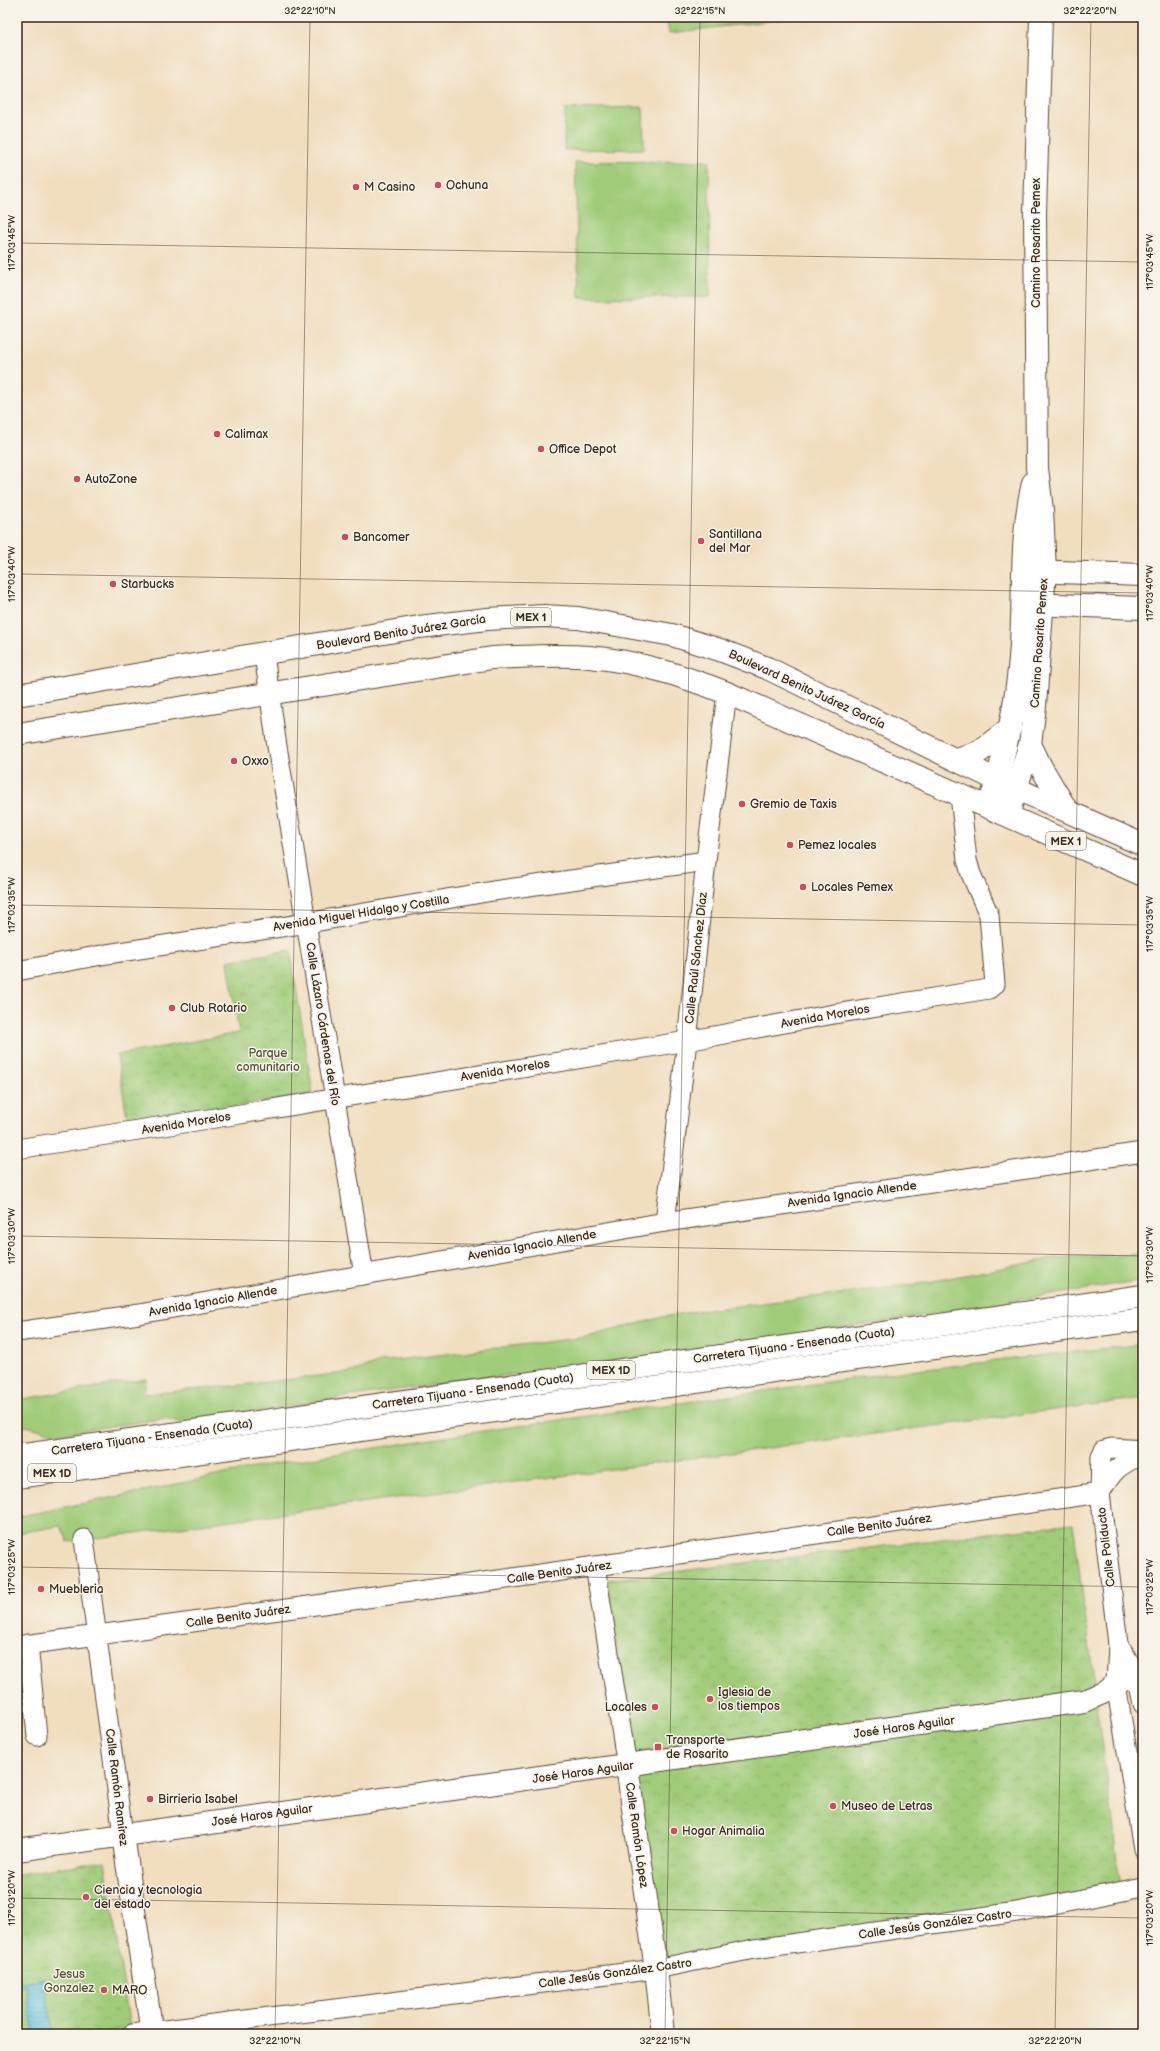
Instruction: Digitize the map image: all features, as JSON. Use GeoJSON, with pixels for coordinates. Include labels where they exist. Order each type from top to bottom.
{"type":"FeatureCollection","features":[{"type":"Feature","properties":{"kind":"main road","name":"Camino Rosarito Pemex"},"geometry":{"type":"LineString","coordinates":[[999,811],[1018,788],[1030,744],[1032,605],[1034,571],[1042,510],[1037,468],[1035,213],[1040,17]]}},
{"type":"Feature","properties":{"kind":"main road"},"geometry":{"type":"LineString","coordinates":[[1034,571],[1143,575]]}},
{"type":"Feature","properties":{"kind":"main road","name":"Camino Rosarito Pemex"},"geometry":{"type":"LineString","coordinates":[[999,811],[997,780],[1010,728],[1020,657],[1032,605]]}},
{"type":"Feature","properties":{"kind":"main road"},"geometry":{"type":"LineString","coordinates":[[1032,605],[1143,608]]}},
{"type":"Feature","properties":{"kind":"main road","name":"Boulevard Benito Juárez García"},"geometry":{"type":"LineString","coordinates":[[17,695],[419,627],[487,618],[544,616],[578,618],[672,635],[720,650],[773,671],[997,780],[1018,788]]}},
{"type":"Feature","properties":{"kind":"main road","name":"MEX 1"},"geometry":{"type":"LineString","coordinates":[[17,734],[492,658],[545,656],[590,657],[678,675],[727,693],[1143,874]]}},
{"type":"Feature","properties":{"kind":"main road"},"geometry":{"type":"LineString","coordinates":[[957,760],[978,752],[1010,728]]}},
{"type":"Feature","properties":{"kind":"main road"},"geometry":{"type":"LineString","coordinates":[[1030,744],[1041,767],[1066,809]]}},
{"type":"Feature","properties":{"kind":"main road","name":"MEX 1"},"geometry":{"type":"LineString","coordinates":[[1018,788],[1143,844]]}},
{"type":"Feature","properties":{"kind":"main road","name":"Carretera Tijuana - Ensenada (Cuota)"},"geometry":{"type":"LineString","coordinates":[[17,1456],[139,1440],[600,1372],[1143,1296]]}},
{"type":"Feature","properties":{"kind":"main road","name":"Carretera Tijuana - Ensenada (Cuota)"},"geometry":{"type":"LineString","coordinates":[[17,1477],[428,1422],[918,1349],[1143,1318]]}},
{"type":"Feature","properties":{"kind":"main road","name":"José Haros Aguilar"},"geometry":{"type":"LineString","coordinates":[[17,1850],[380,1798],[627,1766],[1084,1701],[1105,1692],[1116,1684],[1140,1674]]}},
{"type":"Feature","properties":{"kind":"main road","name":"Calle Ramón López"},"geometry":{"type":"LineString","coordinates":[[627,1766],[656,1969],[663,2034]]}},
{"type":"Feature","properties":{"kind":"main road","name":"Calle Ramón Ramírez"},"geometry":{"type":"LineString","coordinates":[[123,1835],[145,2033]]}},
{"type":"Feature","properties":{"kind":"street","name":"Calle Lázaro Cárdenas del Río"},"geometry":{"type":"LineString","coordinates":[[264,654],[276,740],[364,1275]]}},
{"type":"Feature","properties":{"kind":"street","name":"Calle Raúl Sánchez Díaz"},"geometry":{"type":"LineString","coordinates":[[665,1222],[687,1041],[706,861],[727,693]]}},
{"type":"Feature","properties":{"kind":"street","name":"Avenida Morelos"},"geometry":{"type":"LineString","coordinates":[[17,1149],[687,1041],[993,987],[995,982],[989,914],[970,874],[964,844],[960,795]]}},
{"type":"Feature","properties":{"kind":"street","name":"Avenida Miguel Hidalgo y Costilla"},"geometry":{"type":"LineString","coordinates":[[17,971],[115,953],[307,923],[493,891],[706,861]]}},
{"type":"Feature","properties":{"kind":"street","name":"Avenida Ignacio Allende"},"geometry":{"type":"LineString","coordinates":[[17,1332],[139,1314],[665,1222],[1143,1152]]}},
{"type":"Feature","properties":{"kind":"street","name":"Calle Poliducto"},"geometry":{"type":"LineString","coordinates":[[1143,1450],[1112,1448],[1104,1450],[1101,1456],[1100,1493],[1118,1644],[1116,1684],[1143,1849]]}},
{"type":"Feature","properties":{"kind":"street"},"geometry":{"type":"LineString","coordinates":[[1100,1493],[1109,1478],[1122,1464],[1143,1454]]}},
{"type":"Feature","properties":{"kind":"street","name":"Calle Benito Juárez"},"geometry":{"type":"LineString","coordinates":[[22,1645],[97,1636],[595,1566],[1100,1493]]}},
{"type":"Feature","properties":{"kind":"street","name":"Calle Ramón Ramírez"},"geometry":{"type":"LineString","coordinates":[[84,1539],[123,1835]]}},
{"type":"Feature","properties":{"kind":"street","name":"Calle Ramón López"},"geometry":{"type":"LineString","coordinates":[[595,1566],[627,1766]]}},
{"type":"Feature","properties":{"kind":"street","name":"Calle Poliducto"},"geometry":{"type":"LineString","coordinates":[[1118,1644],[1140,1674],[1143,1704]]}},
{"type":"Feature","properties":{"kind":"street"},"geometry":{"type":"LineString","coordinates":[[22,1645],[37,1736]]}},
{"type":"Feature","properties":{"kind":"street","name":"Calle Jesús González Castro"},"geometry":{"type":"LineString","coordinates":[[145,2033],[656,1969],[754,1949],[1017,1912],[1143,1887]]}},
{"type":"Feature","properties":{"kind":"green space"},"geometry":{"type":"Polygon","coordinates":[[[666,17],[804,17],[669,33],[666,17]]]}},
{"type":"Feature","properties":{"kind":"green space"},"geometry":{"type":"Polygon","coordinates":[[[643,107],[644,149],[564,150],[565,109],[643,107]]]}},
{"type":"Feature","properties":{"kind":"green space"},"geometry":{"type":"Polygon","coordinates":[[[709,161],[710,297],[579,298],[575,162],[709,161]]]}},
{"type":"Feature","properties":{"kind":"green space","name":"Parque comunitario"},"geometry":{"type":"Polygon","coordinates":[[[290,950],[313,1094],[128,1123],[117,1055],[239,1033],[228,961],[290,950]]]}},
{"type":"Feature","properties":{"kind":"green space"},"geometry":{"type":"Polygon","coordinates":[[[1143,1254],[1143,1280],[738,1345],[350,1396],[185,1424],[166,1418],[59,1434],[17,1424],[17,1400],[146,1379],[144,1394],[233,1386],[352,1372],[380,1362],[587,1337],[663,1317],[697,1311],[912,1285],[1055,1258],[1143,1254]]]}},
{"type":"Feature","properties":{"kind":"green space"},"geometry":{"type":"Polygon","coordinates":[[[1143,1344],[1143,1398],[68,1542],[61,1526],[17,1533],[17,1517],[279,1463],[483,1431],[884,1374],[1143,1344]]]}},
{"type":"Feature","properties":{"kind":"green space"},"geometry":{"type":"Polygon","coordinates":[[[1073,1523],[1122,1890],[661,1960],[607,1580],[1073,1523]]]}},
{"type":"Feature","properties":{"kind":"green space","name":"Jesus Gonzalez"},"geometry":{"type":"Polygon","coordinates":[[[105,1861],[130,2028],[93,2034],[17,2034],[17,1874],[105,1861]]]}},
{"type":"Feature","properties":{"kind":"water"},"geometry":{"type":"Polygon","coordinates":[[[17,1976],[22,1982],[44,1978],[53,2032],[34,2034],[26,1986],[17,1987],[17,1976]]]}},
{"type":"Feature","properties":{"kind":"place","name":"Ochuna"},"geometry":{"type":"Point","coordinates":[438,185]}},
{"type":"Feature","properties":{"kind":"place","name":"M Casino"},"geometry":{"type":"Point","coordinates":[356,187]}},
{"type":"Feature","properties":{"kind":"place","name":"Calimax"},"geometry":{"type":"Point","coordinates":[217,434]}},
{"type":"Feature","properties":{"kind":"place","name":"Office Depot"},"geometry":{"type":"Point","coordinates":[541,449]}},
{"type":"Feature","properties":{"kind":"place","name":"AutoZone"},"geometry":{"type":"Point","coordinates":[77,479]}},
{"type":"Feature","properties":{"kind":"place","name":"Bancomer"},"geometry":{"type":"Point","coordinates":[345,537]}},
{"type":"Feature","properties":{"kind":"place","name":"Santillana del Mar"},"geometry":{"type":"Point","coordinates":[701,541]}},
{"type":"Feature","properties":{"kind":"place","name":"Starbucks"},"geometry":{"type":"Point","coordinates":[113,584]}},
{"type":"Feature","properties":{"kind":"place","name":"Oxxo"},"geometry":{"type":"Point","coordinates":[234,761]}},
{"type":"Feature","properties":{"kind":"place","name":"Gremio de Taxis"},"geometry":{"type":"Point","coordinates":[742,804]}},
{"type":"Feature","properties":{"kind":"place","name":"Pemez locales"},"geometry":{"type":"Point","coordinates":[790,845]}},
{"type":"Feature","properties":{"kind":"place","name":"Locales Pemex"},"geometry":{"type":"Point","coordinates":[803,887]}},
{"type":"Feature","properties":{"kind":"place","name":"Club Rotario"},"geometry":{"type":"Point","coordinates":[172,1008]}},
{"type":"Feature","properties":{"kind":"place","name":"Muebleria"},"geometry":{"type":"Point","coordinates":[41,1589]}},
{"type":"Feature","properties":{"kind":"place","name":"Iglesia de los tiempos"},"geometry":{"type":"Point","coordinates":[710,1699]}},
{"type":"Feature","properties":{"kind":"place","name":"Locales"},"geometry":{"type":"Point","coordinates":[655,1707]}},
{"type":"Feature","properties":{"kind":"place","name":"Transporte de Rosarito"},"geometry":{"type":"Point","coordinates":[658,1747]}},
{"type":"Feature","properties":{"kind":"place","name":"Birrieria Isabel"},"geometry":{"type":"Point","coordinates":[150,1799]}},
{"type":"Feature","properties":{"kind":"place","name":"Museo de Letras"},"geometry":{"type":"Point","coordinates":[833,1806]}},
{"type":"Feature","properties":{"kind":"place","name":"Hogar Animalia"},"geometry":{"type":"Point","coordinates":[674,1831]}},
{"type":"Feature","properties":{"kind":"place","name":"Ciencia y tecnologia del estado"},"geometry":{"type":"Point","coordinates":[86,1897]}},
{"type":"Feature","properties":{"kind":"place","name":"MARO"},"geometry":{"type":"Point","coordinates":[104,1990]}}]}
